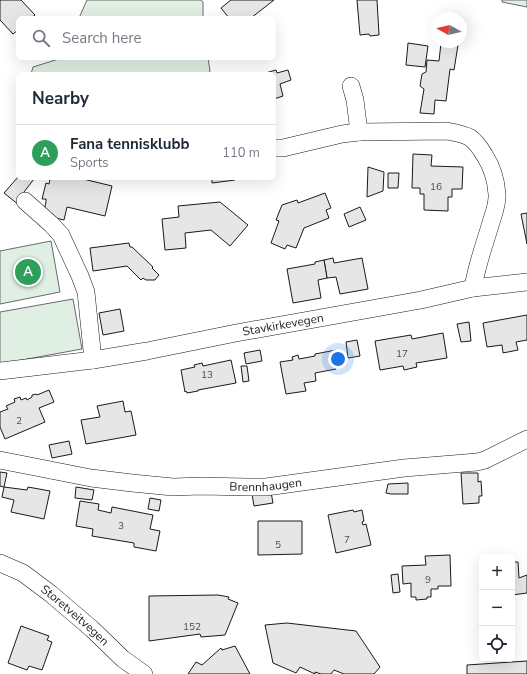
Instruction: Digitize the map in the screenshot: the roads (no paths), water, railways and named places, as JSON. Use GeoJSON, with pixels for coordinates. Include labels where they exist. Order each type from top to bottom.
{"type":"FeatureCollection","features":[{"type":"Feature","properties":{"kind":"street"},"geometry":{"type":"LineString","coordinates":[[351,86],[355,100],[360,132]]}},
{"type":"Feature","properties":{"kind":"street"},"geometry":{"type":"LineString","coordinates":[[276,148],[283,148],[342,134],[360,132],[446,131],[461,134],[477,142],[488,162],[495,180],[497,195],[493,214],[476,271],[473,288]]}},
{"type":"Feature","properties":{"kind":"street"},"geometry":{"type":"LineString","coordinates":[[25,201],[61,235],[80,276],[86,292],[93,360]]}},
{"type":"Feature","properties":{"kind":"street","name":"Stavkirkevegen"},"geometry":{"type":"LineString","coordinates":[[0,371],[93,360],[147,351],[236,333],[421,300],[473,288],[527,282]]}},
{"type":"Feature","properties":{"kind":"street","name":"Brennhaugen"},"geometry":{"type":"LineString","coordinates":[[0,460],[91,478],[132,483],[173,487],[266,487],[404,468],[477,462],[485,460],[527,439]]}},
{"type":"Feature","properties":{"kind":"street","name":"Storetveitvegen"},"geometry":{"type":"LineString","coordinates":[[0,563],[23,573],[92,629],[123,659],[144,674]]}},
{"type":"Feature","properties":{"kind":"place","name":"Fana tennisklubb"},"geometry":{"type":"Point","coordinates":[28,272]}}]}
